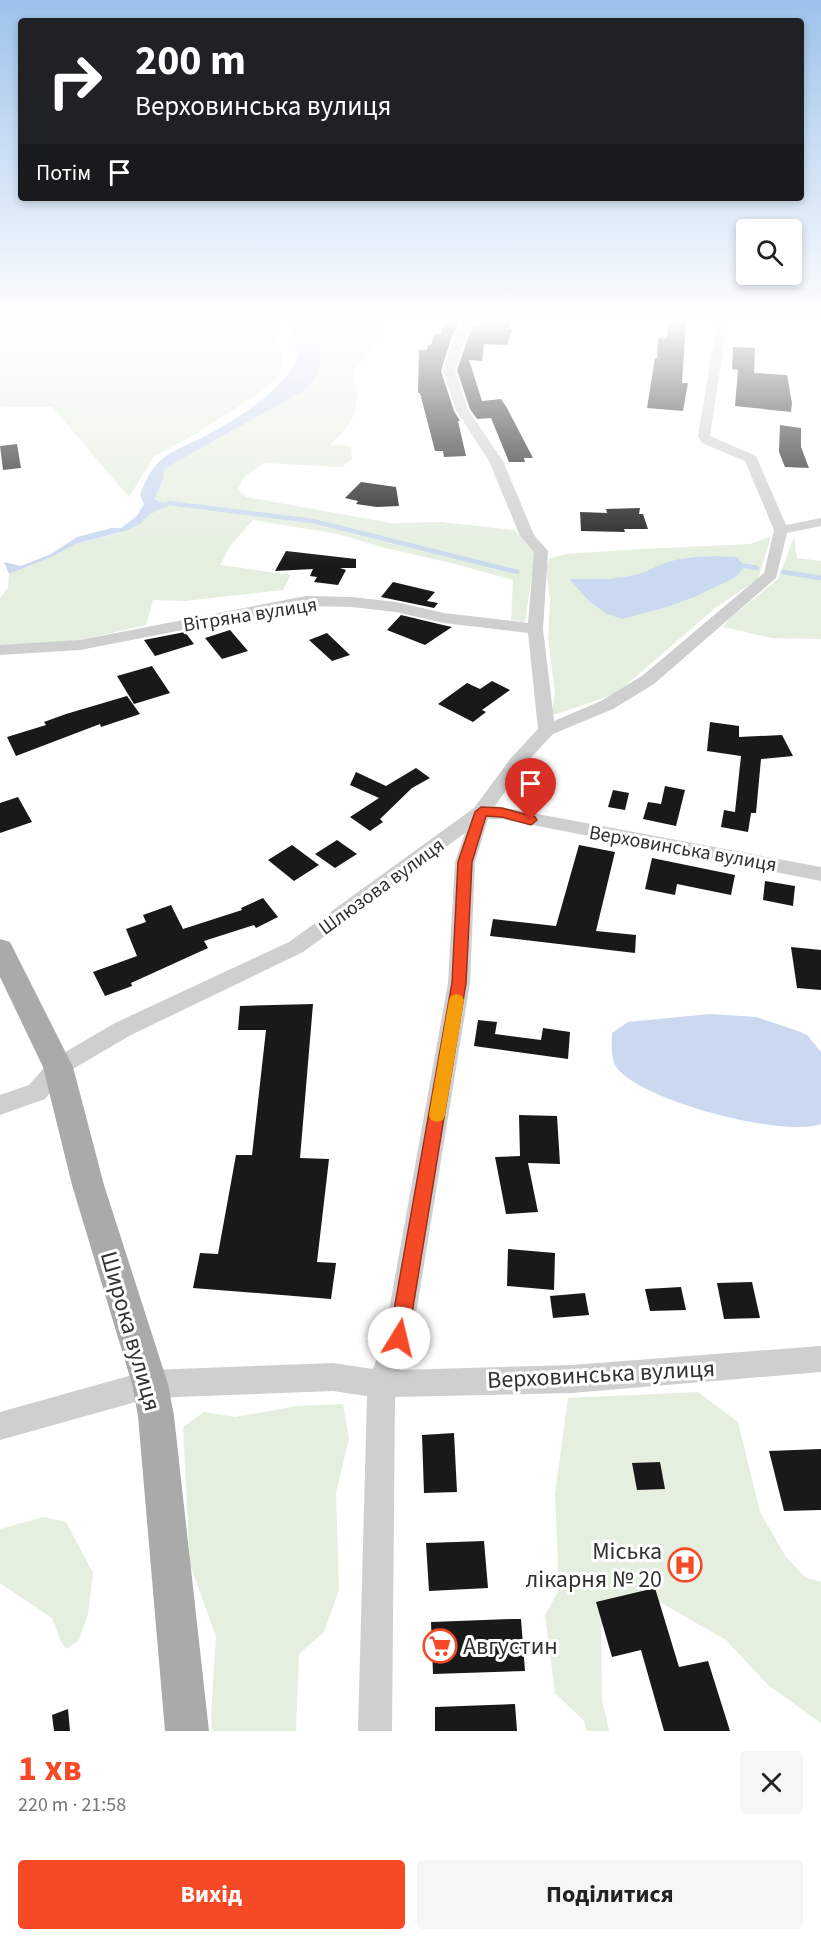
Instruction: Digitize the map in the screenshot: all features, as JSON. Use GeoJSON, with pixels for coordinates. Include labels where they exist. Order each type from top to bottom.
{"type":"FeatureCollection","features":[{"type":"Feature","properties":{"kind":"main road","name":"Широка вулиця"},"geometry":{"type":"LineString","coordinates":[[0,950],[58,1067],[88,1185],[150,1384],[156,1416],[187,1731]]}},
{"type":"Feature","properties":{"kind":"street"},"geometry":{"type":"LineString","coordinates":[[460,403],[462,410],[496,461],[527,536],[541,551],[536,629],[547,730]]}},
{"type":"Feature","properties":{"kind":"street"},"geometry":{"type":"LineString","coordinates":[[709,403],[704,436],[706,440],[751,459],[781,530],[821,522]]}},
{"type":"Feature","properties":{"kind":"street","name":"Шлюзова вулиця"},"geometry":{"type":"LineString","coordinates":[[0,1105],[37,1092],[58,1067],[123,1029],[296,947],[481,812],[517,762],[547,730],[607,705],[648,680],[702,636],[725,612],[771,576],[781,530]]}},
{"type":"Feature","properties":{"kind":"street","name":"Вітряна вулиця"},"geometry":{"type":"LineString","coordinates":[[0,650],[80,645],[306,601],[351,602],[396,607],[444,618],[536,629]]}},
{"type":"Feature","properties":{"kind":"street"},"geometry":{"type":"LineString","coordinates":[[375,1731],[381,1384],[399,1338],[459,983],[465,862],[481,812]]}},
{"type":"Feature","properties":{"kind":"street","name":"Верховинська вулиця"},"geometry":{"type":"LineString","coordinates":[[481,812],[502,813],[821,874]]}},
{"type":"Feature","properties":{"kind":"street","name":"Верховинська вулиця"},"geometry":{"type":"LineString","coordinates":[[0,1426],[150,1384],[333,1377],[381,1384],[572,1379],[821,1359]]}},
{"type":"Feature","properties":{"kind":"green space"},"geometry":{"type":"Polygon","coordinates":[[[0,403],[244,403],[154,457],[129,497],[52,407],[3,407],[0,409],[0,403]]]}},
{"type":"Feature","properties":{"kind":"green space"},"geometry":{"type":"Polygon","coordinates":[[[281,403],[356,403],[351,420],[330,445],[351,446],[352,459],[342,467],[264,463],[245,476],[238,489],[246,497],[391,523],[441,522],[514,530],[535,553],[525,623],[511,620],[513,580],[338,534],[253,520],[230,546],[220,565],[291,575],[283,590],[185,601],[153,600],[146,625],[81,640],[0,648],[0,598],[8,588],[9,574],[56,555],[75,544],[115,534],[140,524],[160,502],[155,499],[163,479],[163,469],[281,403]]]}},
{"type":"Feature","properties":{"kind":"green space"},"geometry":{"type":"Polygon","coordinates":[[[771,536],[758,579],[715,608],[617,693],[551,716],[555,693],[548,639],[550,601],[546,570],[549,559],[565,554],[751,544],[771,536]],[[663,564],[641,574],[629,576],[569,579],[589,601],[623,619],[667,607],[736,577],[663,564]]]}},
{"type":"Feature","properties":{"kind":"green space"},"geometry":{"type":"Polygon","coordinates":[[[794,537],[797,558],[821,561],[821,639],[772,638],[723,627],[728,620],[778,579],[794,537]]]}},
{"type":"Feature","properties":{"kind":"green space","name":"Міська лікарня № 20"},"geometry":{"type":"Polygon","coordinates":[[[698,1392],[738,1422],[760,1512],[786,1557],[805,1577],[821,1582],[821,1723],[768,1685],[726,1640],[656,1600],[619,1610],[601,1627],[602,1700],[609,1731],[587,1731],[584,1721],[555,1693],[545,1615],[559,1590],[555,1494],[568,1398],[698,1392]]]}},
{"type":"Feature","properties":{"kind":"green space"},"geometry":{"type":"Polygon","coordinates":[[[343,1404],[349,1438],[336,1493],[339,1590],[324,1632],[299,1654],[296,1731],[212,1731],[216,1637],[190,1564],[183,1427],[204,1412],[235,1417],[297,1406],[343,1404]]]}},
{"type":"Feature","properties":{"kind":"green space"},"geometry":{"type":"Polygon","coordinates":[[[43,1517],[66,1522],[93,1573],[88,1614],[79,1640],[67,1649],[61,1642],[52,1618],[0,1583],[0,1529],[43,1517]]]}},
{"type":"Feature","properties":{"kind":"water"},"geometry":{"type":"Polygon","coordinates":[[[258,403],[282,403],[164,469],[163,479],[155,499],[169,503],[168,506],[150,514],[140,524],[128,530],[75,544],[56,555],[9,574],[4,562],[21,566],[51,554],[77,537],[112,528],[121,528],[137,516],[144,504],[140,495],[145,482],[162,459],[246,412],[258,403]]]}},
{"type":"Feature","properties":{"kind":"water"},"geometry":{"type":"Polygon","coordinates":[[[716,556],[736,557],[745,566],[736,577],[694,597],[623,619],[607,614],[589,601],[569,579],[626,577],[665,563],[716,556]]]}},
{"type":"Feature","properties":{"kind":"water"},"geometry":{"type":"Polygon","coordinates":[[[710,1014],[756,1017],[807,1035],[821,1052],[821,1124],[803,1127],[777,1126],[714,1114],[654,1093],[631,1080],[617,1068],[613,1060],[612,1033],[628,1022],[710,1014]]]}},
{"type":"Feature","properties":{"kind":"building"},"geometry":{"type":"Polygon","coordinates":[[[423,403],[451,403],[460,421],[458,421],[466,456],[444,457],[443,451],[435,451],[423,403]]]}},
{"type":"Feature","properties":{"kind":"building"},"geometry":{"type":"Polygon","coordinates":[[[468,403],[504,403],[533,458],[524,458],[525,462],[509,462],[491,418],[477,419],[468,403]]]}},
{"type":"Feature","properties":{"kind":"building"},"geometry":{"type":"Polygon","coordinates":[[[648,403],[684,403],[683,411],[647,408],[648,403]]]}},
{"type":"Feature","properties":{"kind":"building"},"geometry":{"type":"Polygon","coordinates":[[[735,403],[792,403],[791,412],[735,406],[735,403]]]}},
{"type":"Feature","properties":{"kind":"building"},"geometry":{"type":"Polygon","coordinates":[[[780,425],[801,428],[801,447],[809,468],[785,467],[779,452],[780,425]]]}},
{"type":"Feature","properties":{"kind":"building"},"geometry":{"type":"Polygon","coordinates":[[[17,444],[21,468],[3,470],[0,446],[17,444]]]}},
{"type":"Feature","properties":{"kind":"building"},"geometry":{"type":"Polygon","coordinates":[[[361,482],[396,487],[399,506],[377,507],[356,504],[358,501],[345,498],[361,482]]]}},
{"type":"Feature","properties":{"kind":"building"},"geometry":{"type":"Polygon","coordinates":[[[640,508],[639,514],[643,514],[648,529],[624,529],[625,532],[581,531],[580,512],[607,513],[606,509],[640,508]]]}},
{"type":"Feature","properties":{"kind":"building"},"geometry":{"type":"Polygon","coordinates":[[[286,551],[356,559],[356,568],[340,568],[346,570],[338,585],[314,582],[317,577],[310,576],[313,569],[275,571],[286,551]]]}},
{"type":"Feature","properties":{"kind":"building"},"geometry":{"type":"Polygon","coordinates":[[[393,582],[435,592],[427,601],[438,603],[434,608],[381,597],[393,582]]]}},
{"type":"Feature","properties":{"kind":"building"},"geometry":{"type":"Polygon","coordinates":[[[401,615],[452,627],[425,645],[387,630],[401,615]]]}},
{"type":"Feature","properties":{"kind":"building"},"geometry":{"type":"Polygon","coordinates":[[[230,630],[248,651],[222,659],[205,638],[230,630]]]}},
{"type":"Feature","properties":{"kind":"building"},"geometry":{"type":"Polygon","coordinates":[[[185,632],[194,644],[155,656],[144,640],[185,632]]]}},
{"type":"Feature","properties":{"kind":"building"},"geometry":{"type":"Polygon","coordinates":[[[327,633],[350,655],[332,661],[309,640],[327,633]]]}},
{"type":"Feature","properties":{"kind":"building"},"geometry":{"type":"Polygon","coordinates":[[[152,666],[170,693],[134,704],[117,676],[152,666]]]}},
{"type":"Feature","properties":{"kind":"building"},"geometry":{"type":"Polygon","coordinates":[[[492,681],[510,690],[482,710],[486,712],[473,722],[438,704],[467,683],[480,689],[492,681]]]}},
{"type":"Feature","properties":{"kind":"building"},"geometry":{"type":"Polygon","coordinates":[[[127,696],[140,714],[101,727],[100,724],[16,756],[7,737],[46,725],[44,722],[66,714],[127,696]]]}},
{"type":"Feature","properties":{"kind":"building"},"geometry":{"type":"Polygon","coordinates":[[[710,722],[739,726],[739,737],[782,735],[793,756],[761,759],[756,813],[751,813],[748,832],[721,827],[724,810],[735,812],[741,756],[707,751],[710,722]]]}},
{"type":"Feature","properties":{"kind":"building"},"geometry":{"type":"Polygon","coordinates":[[[416,768],[430,778],[412,788],[380,819],[383,822],[370,831],[350,817],[379,798],[350,785],[356,772],[386,786],[416,768]]]}},
{"type":"Feature","properties":{"kind":"building"},"geometry":{"type":"Polygon","coordinates":[[[665,786],[685,790],[676,826],[643,819],[648,802],[661,804],[665,786]]]}},
{"type":"Feature","properties":{"kind":"building"},"geometry":{"type":"Polygon","coordinates":[[[613,790],[629,793],[625,810],[608,807],[613,790]]]}},
{"type":"Feature","properties":{"kind":"building"},"geometry":{"type":"Polygon","coordinates":[[[18,797],[32,822],[0,833],[0,803],[18,797]]]}},
{"type":"Feature","properties":{"kind":"building"},"geometry":{"type":"Polygon","coordinates":[[[337,840],[357,854],[335,868],[315,854],[337,840]]]}},
{"type":"Feature","properties":{"kind":"building"},"geometry":{"type":"Polygon","coordinates":[[[292,845],[319,865],[294,881],[268,860],[292,845]]]}},
{"type":"Feature","properties":{"kind":"building"},"geometry":{"type":"Polygon","coordinates":[[[579,845],[615,852],[596,931],[636,935],[635,953],[490,936],[493,919],[556,926],[579,845]]]}},
{"type":"Feature","properties":{"kind":"building"},"geometry":{"type":"Polygon","coordinates":[[[652,858],[735,875],[731,895],[677,884],[675,895],[645,889],[652,858]]]}},
{"type":"Feature","properties":{"kind":"building"},"geometry":{"type":"Polygon","coordinates":[[[765,881],[795,886],[793,906],[763,900],[765,881]]]}},
{"type":"Feature","properties":{"kind":"building"},"geometry":{"type":"Polygon","coordinates":[[[263,898],[278,917],[256,928],[254,925],[204,941],[208,948],[131,983],[132,986],[105,996],[93,972],[137,956],[126,929],[146,922],[143,915],[171,905],[183,929],[242,910],[241,908],[263,898]]]}},
{"type":"Feature","properties":{"kind":"building"},"geometry":{"type":"Polygon","coordinates":[[[791,947],[821,950],[821,990],[797,988],[791,947]]]}},
{"type":"Feature","properties":{"kind":"building"},"geometry":{"type":"Polygon","coordinates":[[[313,1004],[300,1158],[329,1159],[317,1262],[336,1263],[331,1299],[193,1288],[200,1253],[218,1254],[236,1155],[252,1155],[266,1030],[238,1030],[240,1006],[313,1004]]]}},
{"type":"Feature","properties":{"kind":"building"},"geometry":{"type":"Polygon","coordinates":[[[478,1020],[497,1022],[495,1034],[541,1040],[543,1028],[570,1032],[568,1059],[474,1046],[478,1020]]]}},
{"type":"Feature","properties":{"kind":"building"},"geometry":{"type":"Polygon","coordinates":[[[519,1115],[557,1116],[560,1164],[528,1163],[538,1212],[506,1214],[495,1157],[520,1156],[519,1115]]]}},
{"type":"Feature","properties":{"kind":"building"},"geometry":{"type":"Polygon","coordinates":[[[508,1249],[555,1253],[554,1290],[507,1286],[508,1249]]]}},
{"type":"Feature","properties":{"kind":"building"},"geometry":{"type":"Polygon","coordinates":[[[752,1282],[760,1318],[724,1319],[717,1283],[752,1282]]]}},
{"type":"Feature","properties":{"kind":"building"},"geometry":{"type":"Polygon","coordinates":[[[681,1287],[686,1310],[650,1311],[645,1289],[681,1287]]]}},
{"type":"Feature","properties":{"kind":"building"},"geometry":{"type":"Polygon","coordinates":[[[585,1293],[589,1315],[553,1318],[550,1296],[585,1293]]]}},
{"type":"Feature","properties":{"kind":"building"},"geometry":{"type":"Polygon","coordinates":[[[454,1433],[457,1492],[424,1493],[422,1435],[454,1433]]]}},
{"type":"Feature","properties":{"kind":"building"},"geometry":{"type":"Polygon","coordinates":[[[821,1449],[821,1510],[784,1511],[769,1451],[821,1449]]]}},
{"type":"Feature","properties":{"kind":"building"},"geometry":{"type":"Polygon","coordinates":[[[660,1462],[665,1489],[637,1490],[632,1463],[660,1462]]]}},
{"type":"Feature","properties":{"kind":"building"},"geometry":{"type":"Polygon","coordinates":[[[484,1541],[488,1588],[429,1591],[426,1543],[484,1541]]]}},
{"type":"Feature","properties":{"kind":"building"},"geometry":{"type":"Polygon","coordinates":[[[655,1588],[679,1667],[708,1661],[730,1731],[664,1731],[641,1650],[612,1657],[596,1602],[655,1588]]]}},
{"type":"Feature","properties":{"kind":"building"},"geometry":{"type":"Polygon","coordinates":[[[521,1619],[525,1671],[433,1674],[431,1622],[521,1619]]]}},
{"type":"Feature","properties":{"kind":"building"},"geometry":{"type":"Polygon","coordinates":[[[515,1704],[517,1731],[435,1731],[435,1707],[515,1704]]]}},
{"type":"Feature","properties":{"kind":"building"},"geometry":{"type":"Polygon","coordinates":[[[68,1709],[70,1731],[54,1731],[52,1715],[68,1709]]]}},
{"type":"Feature","properties":{"kind":"waterway"},"geometry":{"type":"LineString","coordinates":[[169,503],[313,521],[517,572]]}},
{"type":"Feature","properties":{"kind":"waterway"},"geometry":{"type":"LineString","coordinates":[[745,566],[757,568]]}},
{"type":"Feature","properties":{"kind":"waterway"},"geometry":{"type":"LineString","coordinates":[[783,572],[821,578]]}},
{"type":"Feature","properties":{"kind":"slow traffic"},"geometry":{"type":"LineString","coordinates":[[437,1115],[456,1000]]}},
{"type":"Feature","properties":{"kind":"place","name":"Міська лікарня № 20"},"geometry":{"type":"Point","coordinates":[685,1565]}},
{"type":"Feature","properties":{"kind":"place","name":"Августин"},"geometry":{"type":"Point","coordinates":[440,1646]}},
{"type":"Feature","properties":{"kind":"route"},"geometry":{"type":"LineString","coordinates":[[399,1338],[459,983],[465,862],[481,812],[502,813],[531,820]]}}]}
